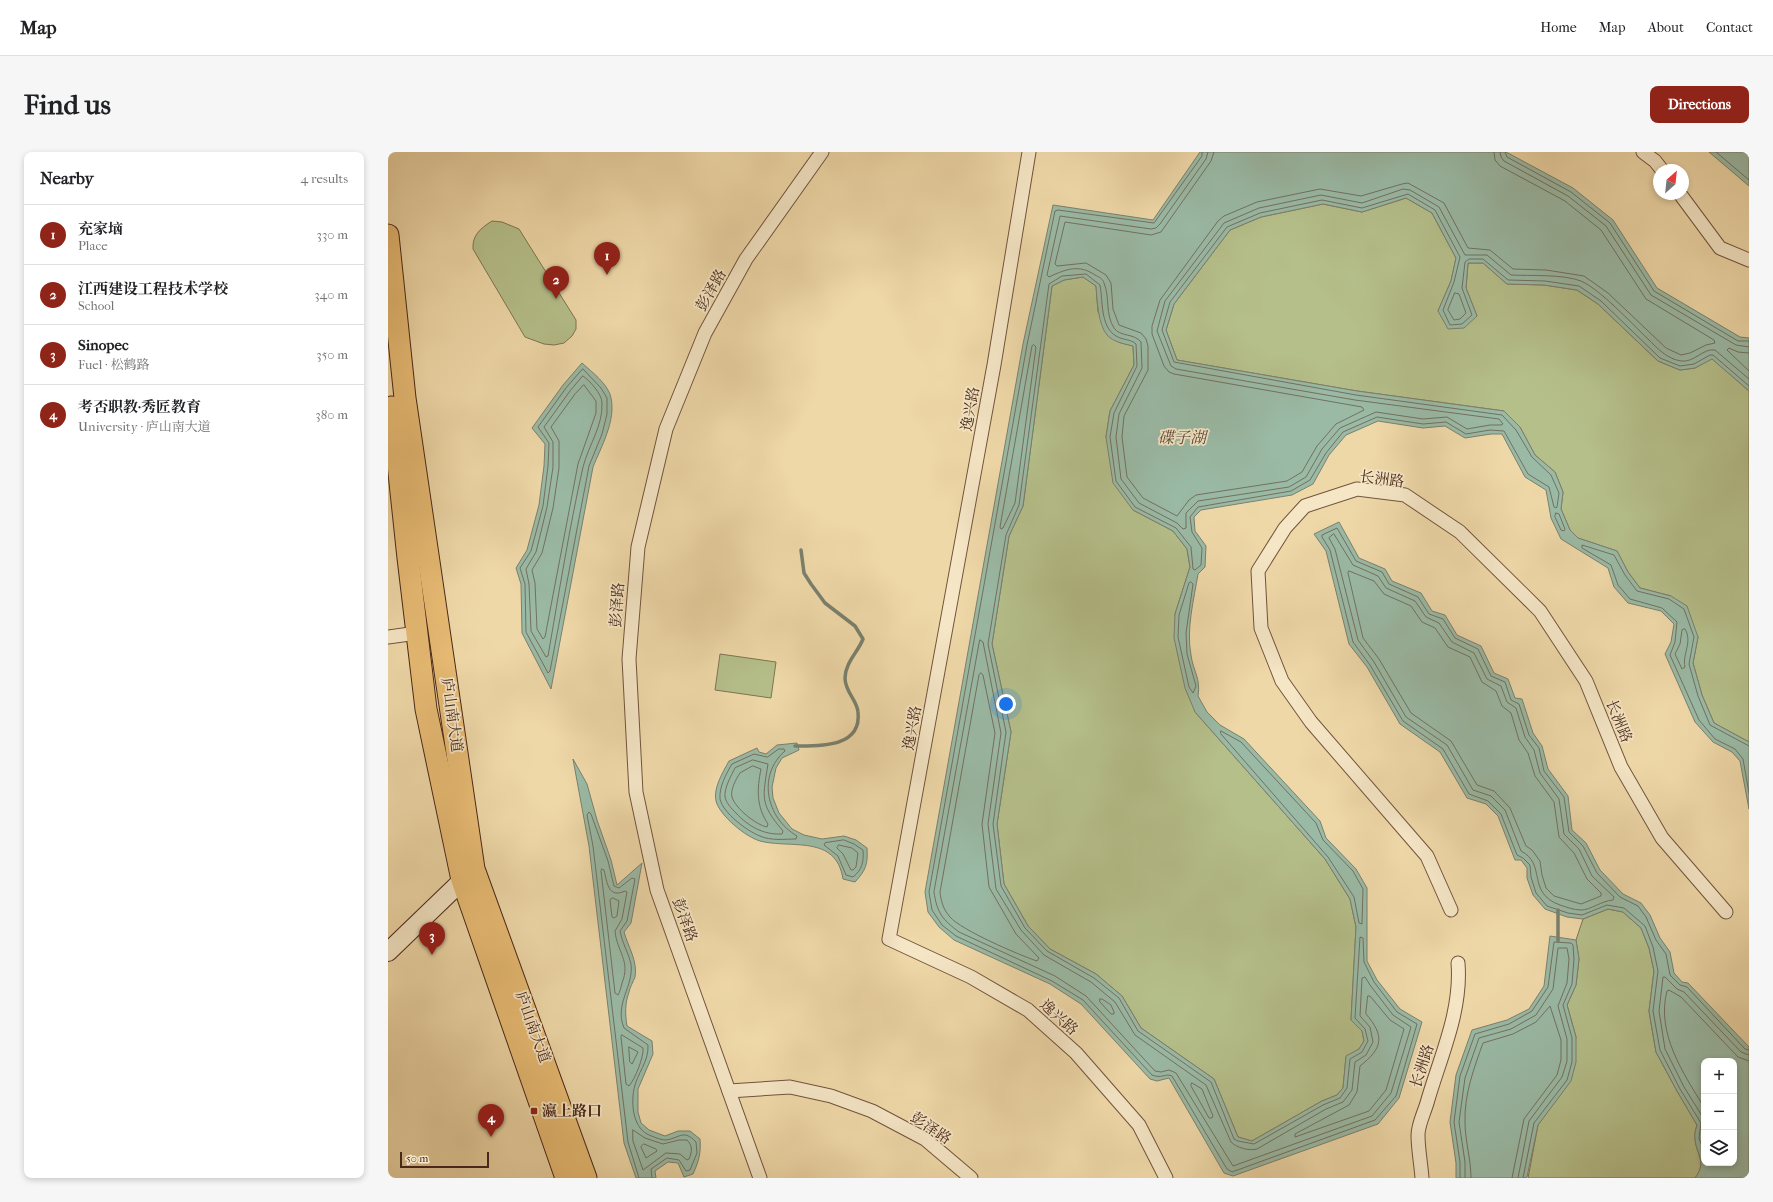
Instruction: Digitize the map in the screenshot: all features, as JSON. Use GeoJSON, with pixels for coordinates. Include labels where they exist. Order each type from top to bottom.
{"type":"FeatureCollection","features":[{"type":"Feature","properties":{"kind":"highway","name":"庐山南大道"},"geometry":{"type":"LineString","coordinates":[[388,235],[405,398],[468,874],[586,1178]]}},
{"type":"Feature","properties":{"kind":"highway","name":"庐山南大道"},"geometry":{"type":"LineString","coordinates":[[388,362],[426,709],[468,874],[566,1178]]}},
{"type":"Feature","properties":{"kind":"main road"},"geometry":{"type":"LineString","coordinates":[[388,952],[468,874]]}},
{"type":"Feature","properties":{"kind":"street","name":"彭泽路"},"geometry":{"type":"LineString","coordinates":[[760,1178],[658,890],[636,792],[629,659],[638,547],[666,429],[704,333],[746,259],[822,152]]}},
{"type":"Feature","properties":{"kind":"street","name":"逸兴路"},"geometry":{"type":"LineString","coordinates":[[1029,152],[992,373],[889,939],[971,977],[1028,1010],[1076,1053],[1139,1125],[1166,1178]]}},
{"type":"Feature","properties":{"kind":"street"},"geometry":{"type":"LineString","coordinates":[[1643,152],[1657,164]]}},
{"type":"Feature","properties":{"kind":"street"},"geometry":{"type":"LineString","coordinates":[[1684,200],[1720,248],[1749,260]]}},
{"type":"Feature","properties":{"kind":"street","name":"长洲路"},"geometry":{"type":"LineString","coordinates":[[1451,910],[1427,856],[1311,722],[1282,681],[1261,628],[1258,571],[1285,528],[1306,506],[1357,489],[1405,495],[1460,532],[1540,611],[1586,681],[1620,768],[1662,838],[1726,912]]}},
{"type":"Feature","properties":{"kind":"street"},"geometry":{"type":"LineString","coordinates":[[388,637],[417,633]]}},
{"type":"Feature","properties":{"kind":"street","name":"长洲路"},"geometry":{"type":"LineString","coordinates":[[1422,1178],[1418,1134],[1449,1034],[1457,999],[1459,976],[1458,963]]}},
{"type":"Feature","properties":{"kind":"street","name":"彭泽路"},"geometry":{"type":"LineString","coordinates":[[729,1091],[790,1087],[831,1096],[872,1111],[925,1139],[972,1178]]}},
{"type":"Feature","properties":{"kind":"green space"},"geometry":{"type":"Polygon","coordinates":[[[1406,198],[1432,213],[1456,258],[1451,281],[1438,311],[1477,316],[1466,288],[1468,263],[1483,263],[1507,284],[1544,285],[1577,290],[1598,304],[1658,361],[1680,370],[1695,368],[1712,358],[1749,391],[1749,742],[1714,723],[1702,695],[1693,663],[1698,637],[1671,596],[1640,588],[1628,572],[1617,551],[1578,538],[1570,530],[1561,509],[1563,492],[1555,472],[1535,455],[1520,427],[1504,411],[1357,391],[1177,360],[1166,330],[1174,304],[1230,230],[1261,217],[1323,204],[1362,212],[1406,198]]]}},
{"type":"Feature","properties":{"kind":"green space"},"geometry":{"type":"Polygon","coordinates":[[[492,221],[502,222],[519,229],[576,320],[576,329],[572,336],[564,343],[554,345],[544,344],[525,337],[473,249],[474,240],[478,232],[492,221]]]}},
{"type":"Feature","properties":{"kind":"green space"},"geometry":{"type":"Polygon","coordinates":[[[1083,277],[1096,286],[1098,312],[1118,342],[1133,346],[1134,365],[1110,411],[1106,437],[1133,510],[1173,531],[1187,549],[1190,567],[1175,614],[1195,712],[1325,859],[1350,899],[1356,927],[1351,1020],[1362,1031],[1364,1041],[1359,1049],[1346,1057],[1343,1088],[1337,1095],[1322,1101],[1252,1141],[1238,1137],[1214,1079],[1141,1028],[1122,996],[1096,974],[1050,949],[1028,926],[1004,884],[997,824],[1011,732],[992,644],[1009,536],[1023,506],[1052,286],[1064,280],[1083,277]]]}},
{"type":"Feature","properties":{"kind":"green space"},"geometry":{"type":"Polygon","coordinates":[[[720,654],[776,662],[771,698],[715,690],[720,654]]]}},
{"type":"Feature","properties":{"kind":"green space"},"geometry":{"type":"Polygon","coordinates":[[[1608,909],[1623,912],[1641,928],[1649,948],[1654,971],[1649,1011],[1656,1052],[1697,1125],[1695,1136],[1701,1162],[1699,1172],[1695,1178],[1528,1178],[1538,1125],[1552,1105],[1576,1037],[1567,1005],[1576,985],[1579,959],[1576,940],[1583,919],[1608,909]]]}},
{"type":"Feature","properties":{"kind":"water","name":"碟子湖"},"geometry":{"type":"Polygon","coordinates":[[[1200,152],[1506,152],[1573,188],[1613,220],[1657,288],[1740,337],[1749,338],[1749,391],[1712,359],[1695,368],[1680,370],[1658,361],[1598,304],[1577,290],[1544,285],[1507,284],[1483,263],[1468,263],[1466,288],[1477,316],[1464,328],[1448,329],[1438,311],[1451,281],[1456,258],[1432,213],[1406,198],[1362,212],[1323,204],[1261,217],[1230,230],[1174,304],[1166,330],[1177,360],[1357,391],[1504,411],[1520,427],[1535,455],[1555,472],[1563,492],[1561,509],[1570,530],[1578,538],[1617,551],[1628,572],[1640,588],[1671,596],[1687,606],[1698,637],[1693,663],[1702,695],[1714,723],[1749,742],[1749,809],[1740,761],[1732,752],[1713,742],[1695,722],[1665,654],[1671,642],[1674,624],[1661,611],[1628,603],[1614,587],[1608,568],[1561,539],[1551,518],[1546,490],[1525,477],[1502,434],[1465,438],[1445,426],[1423,428],[1378,421],[1346,435],[1329,455],[1313,484],[1292,495],[1201,510],[1194,517],[1195,531],[1206,546],[1205,567],[1198,574],[1189,635],[1192,661],[1198,679],[1198,696],[1207,712],[1220,725],[1244,739],[1320,821],[1326,838],[1356,869],[1367,888],[1367,961],[1377,980],[1400,1009],[1422,1022],[1399,1098],[1378,1124],[1233,1176],[1224,1173],[1169,1078],[1157,1081],[1150,1079],[1081,1004],[1050,984],[954,940],[939,927],[928,912],[925,892],[1023,344],[1053,205],[1153,220],[1200,152]],[[1083,277],[1064,280],[1052,286],[1023,506],[1009,536],[992,644],[1011,732],[997,824],[1004,884],[1028,926],[1050,949],[1096,974],[1122,996],[1141,1028],[1214,1079],[1238,1137],[1252,1141],[1322,1101],[1337,1095],[1343,1088],[1346,1056],[1359,1049],[1364,1041],[1362,1031],[1351,1020],[1356,927],[1350,899],[1325,859],[1195,712],[1185,688],[1174,638],[1175,614],[1190,567],[1187,549],[1173,531],[1133,510],[1113,483],[1106,437],[1110,411],[1134,365],[1133,346],[1119,342],[1107,335],[1098,312],[1096,286],[1083,277]]]}},
{"type":"Feature","properties":{"kind":"water"},"geometry":{"type":"Polygon","coordinates":[[[1709,152],[1749,152],[1749,186],[1709,152]]]}},
{"type":"Feature","properties":{"kind":"water"},"geometry":{"type":"Polygon","coordinates":[[[582,363],[600,379],[607,388],[610,393],[612,407],[610,425],[593,467],[551,689],[522,633],[521,584],[516,568],[527,550],[539,505],[544,466],[545,444],[532,428],[563,385],[582,363]]]}},
{"type":"Feature","properties":{"kind":"water"},"geometry":{"type":"Polygon","coordinates":[[[1339,522],[1359,558],[1385,569],[1392,581],[1421,593],[1432,611],[1445,615],[1457,635],[1481,646],[1494,673],[1508,679],[1515,698],[1522,699],[1533,733],[1542,746],[1548,769],[1568,796],[1572,830],[1586,843],[1600,870],[1623,894],[1641,903],[1650,915],[1660,938],[1670,952],[1674,973],[1682,982],[1688,983],[1749,1047],[1749,1178],[1695,1178],[1699,1172],[1701,1162],[1695,1136],[1697,1125],[1656,1052],[1649,1011],[1654,971],[1649,948],[1641,928],[1623,912],[1608,909],[1583,919],[1567,917],[1545,909],[1533,895],[1527,878],[1527,868],[1521,860],[1515,860],[1498,816],[1486,804],[1467,798],[1440,752],[1400,724],[1367,667],[1349,644],[1326,551],[1314,534],[1339,522]]]}},
{"type":"Feature","properties":{"kind":"water"},"geometry":{"type":"Polygon","coordinates":[[[797,743],[799,750],[782,758],[776,768],[772,787],[773,798],[779,813],[792,829],[804,835],[822,839],[844,836],[856,840],[867,848],[866,866],[862,874],[855,882],[843,879],[839,865],[831,855],[822,849],[810,846],[772,843],[754,839],[734,825],[718,807],[715,796],[717,786],[729,761],[757,748],[759,752],[766,754],[777,745],[797,743]]]}},
{"type":"Feature","properties":{"kind":"water"},"geometry":{"type":"Polygon","coordinates":[[[573,759],[587,784],[597,820],[611,860],[617,885],[642,863],[631,923],[624,932],[634,960],[636,971],[627,1000],[627,1026],[652,1041],[653,1054],[638,1089],[638,1112],[641,1123],[649,1130],[665,1136],[678,1131],[690,1131],[700,1139],[700,1153],[693,1174],[684,1177],[678,1163],[668,1162],[655,1171],[656,1178],[636,1178],[624,1143],[589,846],[573,759]]]}},
{"type":"Feature","properties":{"kind":"water"},"geometry":{"type":"Polygon","coordinates":[[[1550,936],[1576,940],[1579,959],[1576,985],[1567,1005],[1576,1037],[1576,1062],[1571,1081],[1538,1125],[1527,1177],[1456,1178],[1456,1163],[1450,1122],[1456,1075],[1472,1030],[1507,1020],[1529,1009],[1544,986],[1550,936]]]}},
{"type":"Feature","properties":{"kind":"waterway"},"geometry":{"type":"LineString","coordinates":[[795,746],[827,745],[846,739],[853,732],[857,724],[858,712],[856,704],[847,688],[845,678],[849,662],[863,639],[855,626],[825,603],[811,584],[804,573],[801,550]]}},
{"type":"Feature","properties":{"kind":"waterway"},"geometry":{"type":"LineString","coordinates":[[1558,910],[1558,941]]}},
{"type":"Feature","properties":{"kind":"place","name":"充家垴"},"geometry":{"type":"Point","coordinates":[607,275]}},
{"type":"Feature","properties":{"kind":"place","name":"江西建设工程技术学校"},"geometry":{"type":"Point","coordinates":[556,299]}},
{"type":"Feature","properties":{"kind":"place","name":"Sinopec"},"geometry":{"type":"Point","coordinates":[432,955]}},
{"type":"Feature","properties":{"kind":"place","name":"瀛上路口"},"geometry":{"type":"Point","coordinates":[534,1111]}},
{"type":"Feature","properties":{"kind":"place","name":"考否职教·秀匠教育"},"geometry":{"type":"Point","coordinates":[491,1137]}}]}
